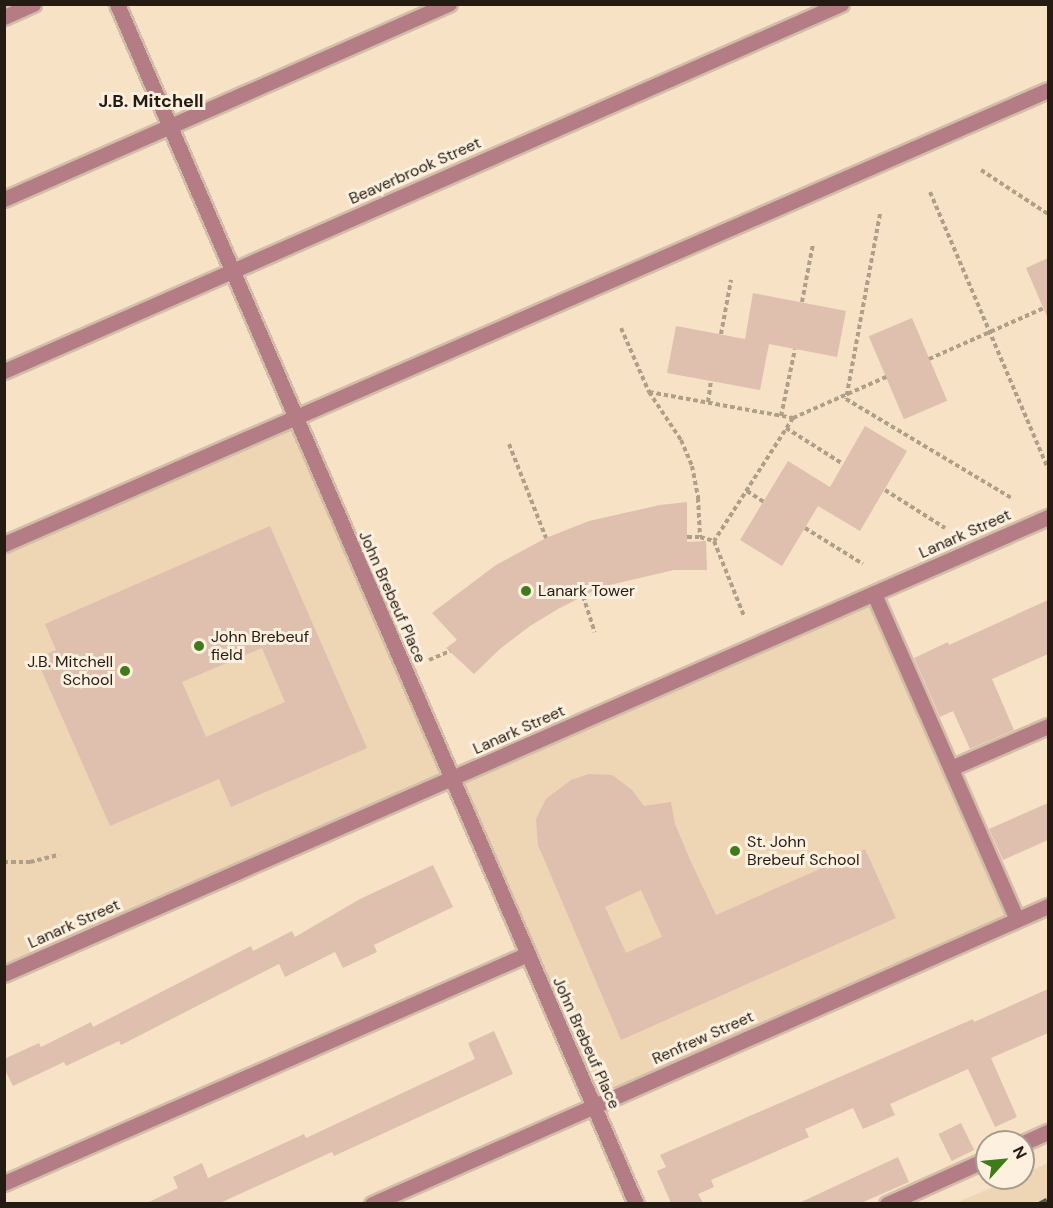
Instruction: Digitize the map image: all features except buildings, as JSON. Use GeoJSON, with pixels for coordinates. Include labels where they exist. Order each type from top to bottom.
{"type":"FeatureCollection","features":[{"type":"Feature","properties":{"kind":"street"},"geometry":{"type":"LineString","coordinates":[[4,17],[33,4]]}},
{"type":"Feature","properties":{"kind":"street","name":"John Brebeuf Place"},"geometry":{"type":"LineString","coordinates":[[117,4],[294,418],[636,1203]]}},
{"type":"Feature","properties":{"kind":"street"},"geometry":{"type":"LineString","coordinates":[[4,199],[448,4]]}},
{"type":"Feature","properties":{"kind":"street","name":"Beaverbrook Street"},"geometry":{"type":"LineString","coordinates":[[4,371],[841,4]]}},
{"type":"Feature","properties":{"kind":"street"},"geometry":{"type":"LineString","coordinates":[[4,544],[1048,90]]}},
{"type":"Feature","properties":{"kind":"street","name":"Lanark Street"},"geometry":{"type":"LineString","coordinates":[[4,974],[1048,517]]}},
{"type":"Feature","properties":{"kind":"street"},"geometry":{"type":"LineString","coordinates":[[874,594],[1017,919]]}},
{"type":"Feature","properties":{"kind":"street"},"geometry":{"type":"LineString","coordinates":[[951,768],[1048,726]]}},
{"type":"Feature","properties":{"kind":"street","name":"Renfrew Street"},"geometry":{"type":"LineString","coordinates":[[372,1203],[1048,906]]}},
{"type":"Feature","properties":{"kind":"street"},"geometry":{"type":"LineString","coordinates":[[4,1183],[528,954]]}},
{"type":"Feature","properties":{"kind":"street"},"geometry":{"type":"LineString","coordinates":[[887,1203],[975,1164]]}},
{"type":"Feature","properties":{"kind":"path"},"geometry":{"type":"LineString","coordinates":[[981,170],[1048,214]]}},
{"type":"Feature","properties":{"kind":"path"},"geometry":{"type":"LineString","coordinates":[[930,192],[1048,468]]}},
{"type":"Feature","properties":{"kind":"path"},"geometry":{"type":"LineString","coordinates":[[880,214],[846,399],[1013,499]]}},
{"type":"Feature","properties":{"kind":"path"},"geometry":{"type":"LineString","coordinates":[[802,302],[813,243]]}},
{"type":"Feature","properties":{"kind":"path"},"geometry":{"type":"LineString","coordinates":[[720,334],[731,280]]}},
{"type":"Feature","properties":{"kind":"path"},"geometry":{"type":"LineString","coordinates":[[929,358],[1044,308]]}},
{"type":"Feature","properties":{"kind":"path"},"geometry":{"type":"LineString","coordinates":[[621,328],[649,392],[681,440],[692,466],[698,498],[700,537]]}},
{"type":"Feature","properties":{"kind":"path"},"geometry":{"type":"LineString","coordinates":[[781,416],[795,349]]}},
{"type":"Feature","properties":{"kind":"path"},"geometry":{"type":"LineString","coordinates":[[714,541],[793,418],[886,377]]}},
{"type":"Feature","properties":{"kind":"path"},"geometry":{"type":"LineString","coordinates":[[708,402],[711,381]]}},
{"type":"Feature","properties":{"kind":"path"},"geometry":{"type":"LineString","coordinates":[[649,392],[793,418]]}},
{"type":"Feature","properties":{"kind":"path"},"geometry":{"type":"LineString","coordinates":[[786,428],[843,464]]}},
{"type":"Feature","properties":{"kind":"path"},"geometry":{"type":"LineString","coordinates":[[509,444],[546,538]]}},
{"type":"Feature","properties":{"kind":"path"},"geometry":{"type":"LineString","coordinates":[[885,490],[945,528]]}},
{"type":"Feature","properties":{"kind":"path"},"geometry":{"type":"LineString","coordinates":[[747,491],[764,502]]}},
{"type":"Feature","properties":{"kind":"path"},"geometry":{"type":"LineString","coordinates":[[805,528],[863,564]]}},
{"type":"Feature","properties":{"kind":"path"},"geometry":{"type":"LineString","coordinates":[[687,537],[700,537],[714,541]]}},
{"type":"Feature","properties":{"kind":"path"},"geometry":{"type":"LineString","coordinates":[[714,541],[744,616]]}},
{"type":"Feature","properties":{"kind":"path"},"geometry":{"type":"LineString","coordinates":[[583,596],[595,632]]}},
{"type":"Feature","properties":{"kind":"path"},"geometry":{"type":"LineString","coordinates":[[429,660],[450,651]]}},
{"type":"Feature","properties":{"kind":"path"},"geometry":{"type":"LineString","coordinates":[[4,862],[30,862],[59,855]]}},
{"type":"Feature","properties":{"kind":"shaded area"},"geometry":{"type":"Polygon","coordinates":[[[294,418],[452,779],[874,594],[1017,919],[594,1107],[451,779],[5,974],[4,544],[294,418]]]}},
{"type":"Feature","properties":{"kind":"shaded area"},"geometry":{"type":"Polygon","coordinates":[[[1048,1163],[1048,1203],[956,1203],[986,1190],[1035,1190],[1035,1169],[1048,1163]]]}},
{"type":"Feature","properties":{"kind":"railway"},"geometry":{"type":"LineString","coordinates":[[1039,1204],[1048,1199]]}},
{"type":"Feature","properties":{"kind":"place","name":"Lanark Tower"},"geometry":{"type":"Point","coordinates":[526,591]}},
{"type":"Feature","properties":{"kind":"place","name":"John Brebeuf field"},"geometry":{"type":"Point","coordinates":[199,646]}},
{"type":"Feature","properties":{"kind":"place","name":"J.B. Mitchell School"},"geometry":{"type":"Point","coordinates":[125,671]}},
{"type":"Feature","properties":{"kind":"place","name":"St. John Brebeuf School"},"geometry":{"type":"Point","coordinates":[735,851]}},
{"type":"Feature","properties":{"kind":"district","name":"J.B. Mitchell"},"geometry":{"type":"Point","coordinates":[151,101]}}]}
